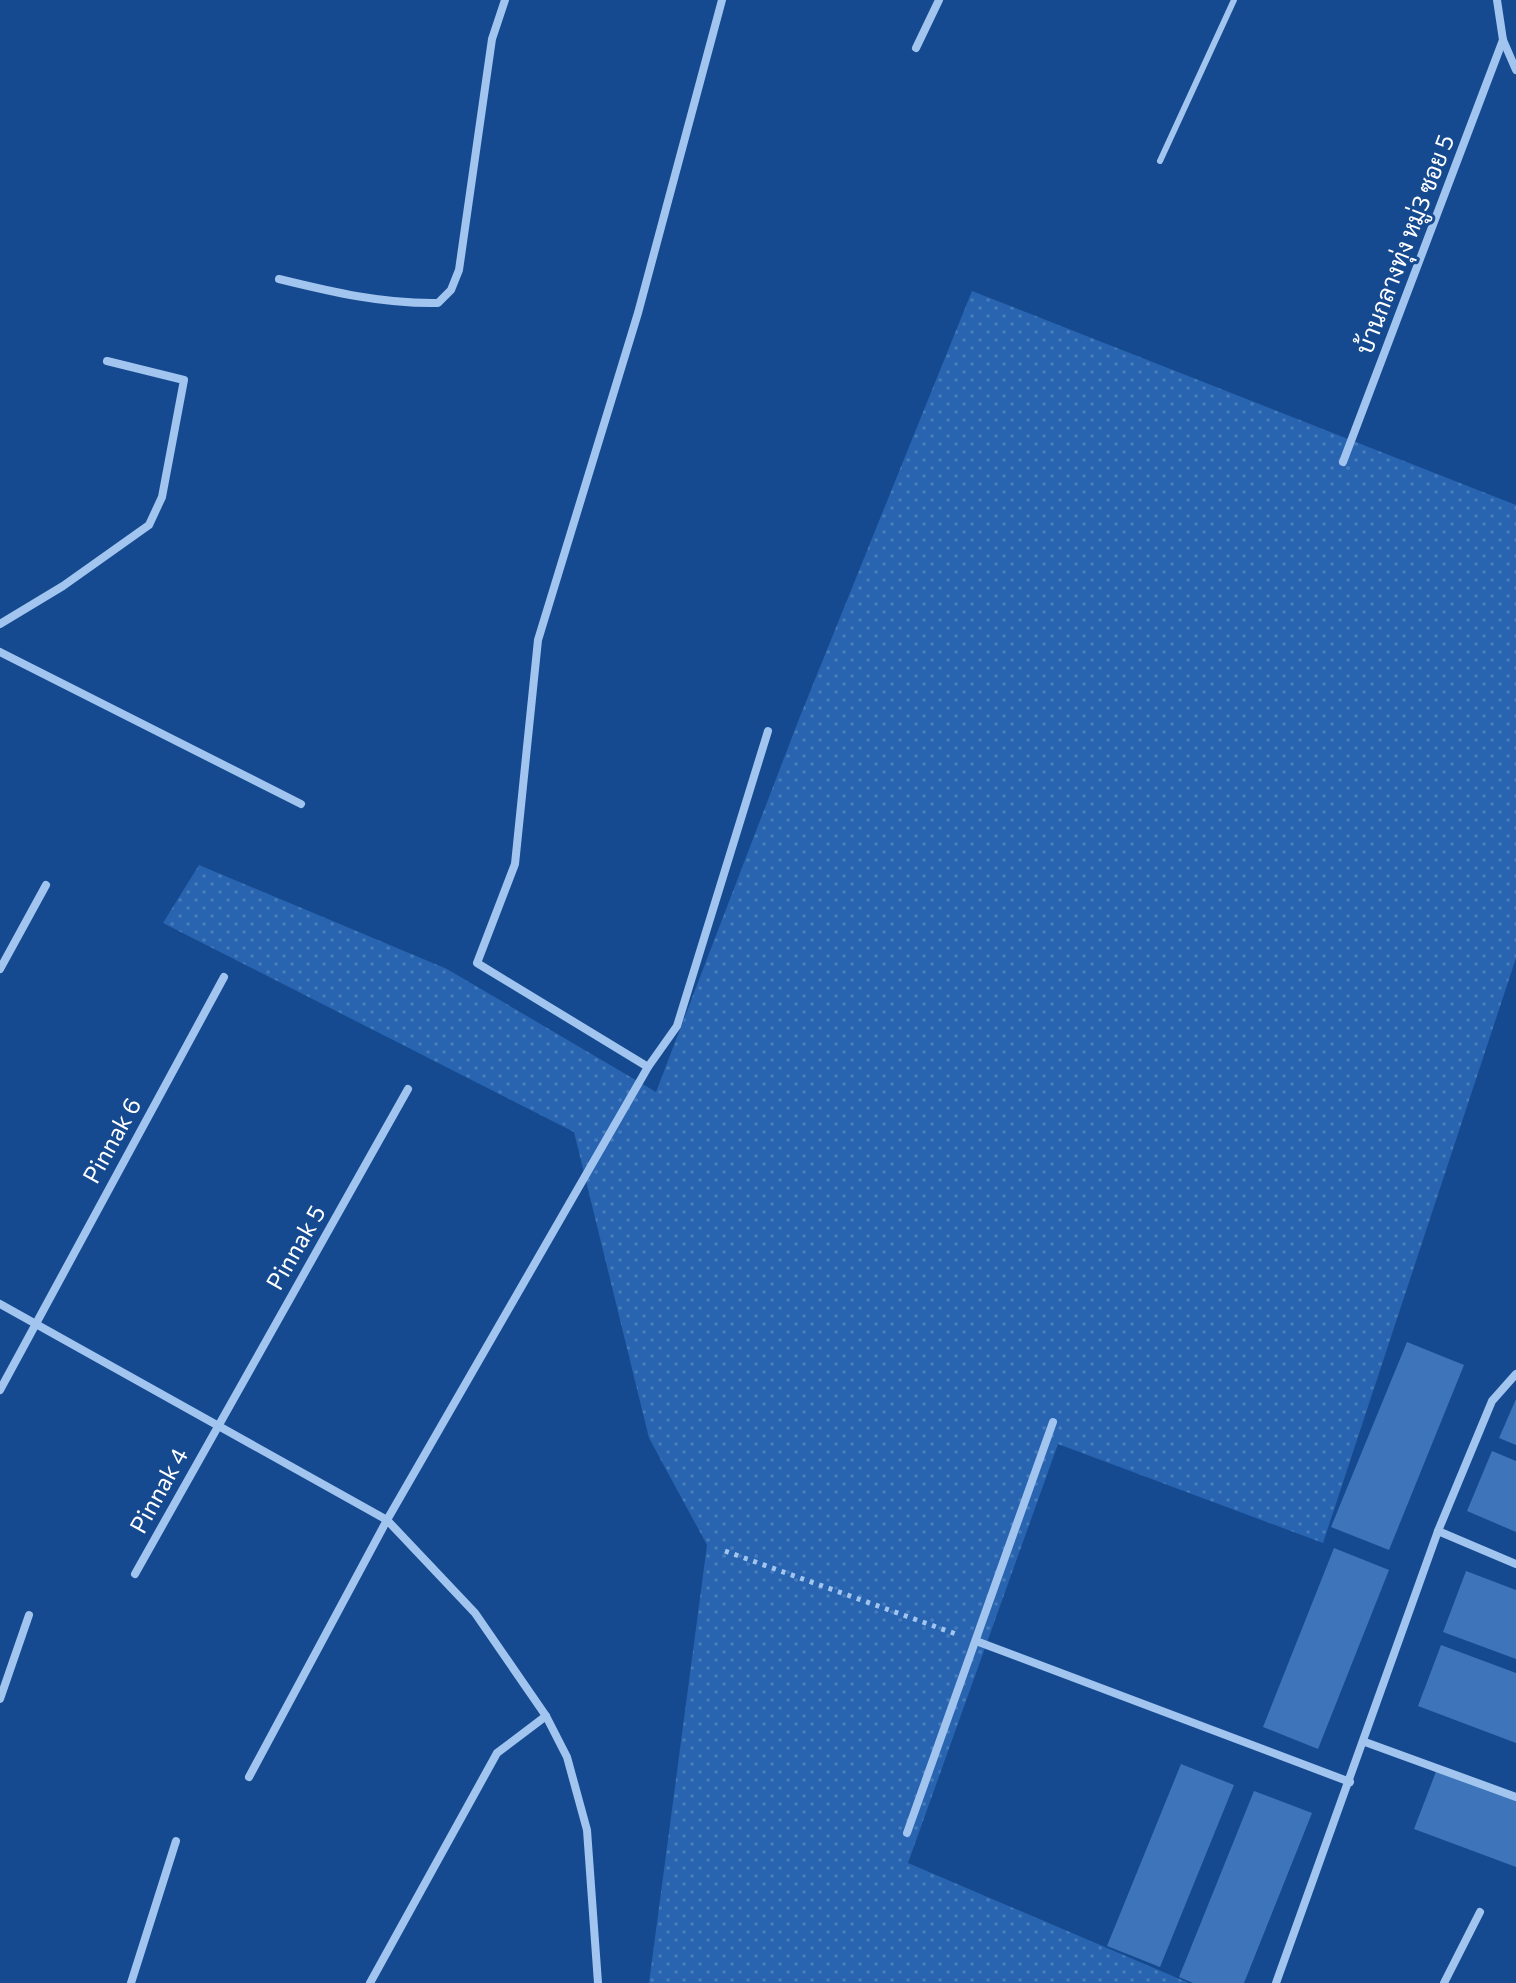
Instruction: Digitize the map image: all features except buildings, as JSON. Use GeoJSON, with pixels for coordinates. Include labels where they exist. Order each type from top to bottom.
{"type":"FeatureCollection","features":[{"type":"Feature","properties":{"kind":"street"},"geometry":{"type":"LineString","coordinates":[[279,279],[361,299],[418,303],[438,303],[451,290],[459,270],[492,39],[505,0]]}},
{"type":"Feature","properties":{"kind":"street"},"geometry":{"type":"LineString","coordinates":[[648,1067],[477,963],[515,864],[538,640],[638,313],[722,0]]}},
{"type":"Feature","properties":{"kind":"street"},"geometry":{"type":"LineString","coordinates":[[916,48],[939,0]]}},
{"type":"Feature","properties":{"kind":"street"},"geometry":{"type":"LineString","coordinates":[[1497,0],[1503,40],[1516,70]]}},
{"type":"Feature","properties":{"kind":"street","name":"บ้านกลางทุ่ง หมู่3 ซอย 5"},"geometry":{"type":"LineString","coordinates":[[1343,462],[1503,40]]}},
{"type":"Feature","properties":{"kind":"street"},"geometry":{"type":"LineString","coordinates":[[0,624],[63,586],[149,525],[162,497],[184,380],[107,361]]}},
{"type":"Feature","properties":{"kind":"street"},"geometry":{"type":"LineString","coordinates":[[0,652],[301,804]]}},
{"type":"Feature","properties":{"kind":"street"},"geometry":{"type":"LineString","coordinates":[[249,1777],[387,1520],[648,1067],[677,1026],[768,731]]}},
{"type":"Feature","properties":{"kind":"street"},"geometry":{"type":"LineString","coordinates":[[0,969],[46,885]]}},
{"type":"Feature","properties":{"kind":"street","name":"Pinnak 6"},"geometry":{"type":"LineString","coordinates":[[0,1390],[224,977]]}},
{"type":"Feature","properties":{"kind":"street","name":"Pinnak 5"},"geometry":{"type":"LineString","coordinates":[[217,1425],[408,1089]]}},
{"type":"Feature","properties":{"kind":"street"},"geometry":{"type":"LineString","coordinates":[[0,1304],[387,1520],[475,1613],[546,1716],[567,1757],[587,1830],[596,1916],[598,1983]]}},
{"type":"Feature","properties":{"kind":"street"},"geometry":{"type":"LineString","coordinates":[[1276,1983],[1365,1742],[1438,1531],[1492,1401],[1516,1374]]}},
{"type":"Feature","properties":{"kind":"street"},"geometry":{"type":"LineString","coordinates":[[907,1833],[1053,1422]]}},
{"type":"Feature","properties":{"kind":"street","name":"Pinnak 4"},"geometry":{"type":"LineString","coordinates":[[135,1574],[217,1425]]}},
{"type":"Feature","properties":{"kind":"street"},"geometry":{"type":"LineString","coordinates":[[1438,1531],[1516,1564]]}},
{"type":"Feature","properties":{"kind":"street"},"geometry":{"type":"LineString","coordinates":[[0,1699],[29,1615]]}},
{"type":"Feature","properties":{"kind":"street"},"geometry":{"type":"LineString","coordinates":[[976,1641],[1350,1782]]}},
{"type":"Feature","properties":{"kind":"street"},"geometry":{"type":"LineString","coordinates":[[370,1983],[497,1753],[546,1716]]}},
{"type":"Feature","properties":{"kind":"street"},"geometry":{"type":"LineString","coordinates":[[1365,1742],[1516,1797]]}},
{"type":"Feature","properties":{"kind":"street"},"geometry":{"type":"LineString","coordinates":[[131,1983],[176,1841]]}},
{"type":"Feature","properties":{"kind":"street"},"geometry":{"type":"LineString","coordinates":[[1444,1983],[1480,1912]]}},
{"type":"Feature","properties":{"kind":"lane"},"geometry":{"type":"LineString","coordinates":[[1160,161],[1234,0]]}},
{"type":"Feature","properties":{"kind":"path"},"geometry":{"type":"LineString","coordinates":[[725,1551],[976,1641]]}},
{"type":"Feature","properties":{"kind":"shaded area"},"geometry":{"type":"Polygon","coordinates":[[[972,291],[1516,505],[1516,958],[1323,1543],[1058,1444],[908,1863],[1189,1983],[649,1983],[707,1545],[649,1438],[574,1132],[163,923],[199,865],[447,969],[656,1092],[799,719],[972,291]]]}}]}
